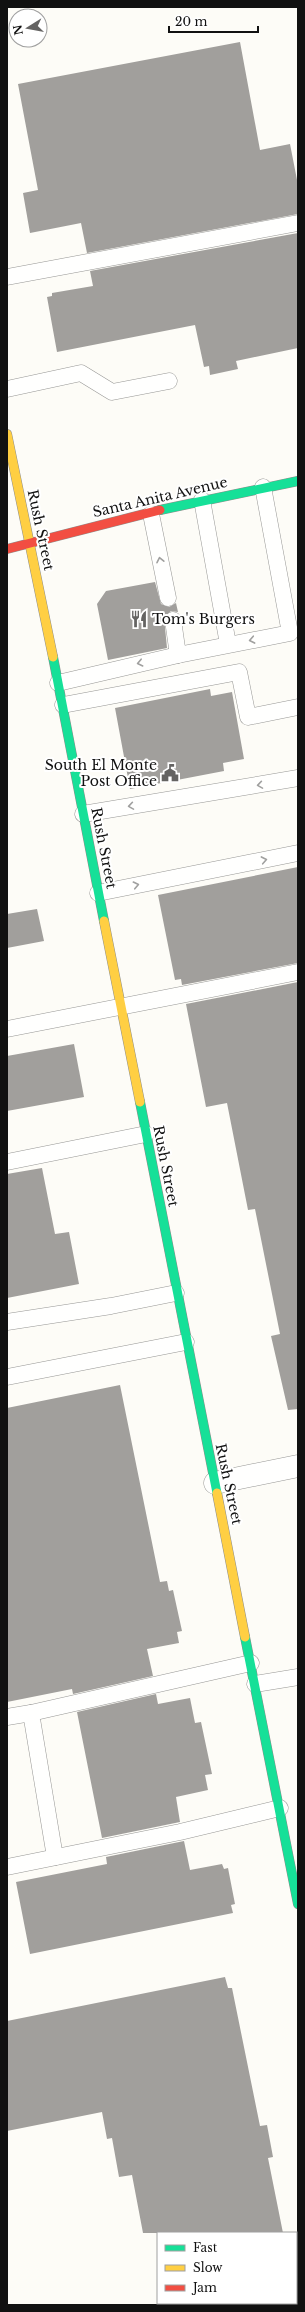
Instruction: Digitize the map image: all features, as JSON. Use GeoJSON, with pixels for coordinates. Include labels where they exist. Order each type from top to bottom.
{"type":"FeatureCollection","features":[{"type":"Feature","properties":{"kind":"street","name":"Rush Street"},"geometry":{"type":"LineString","coordinates":[[7,434],[63,705],[176,1293],[280,1808],[291,1832],[298,1904]]}},
{"type":"Feature","properties":{"kind":"street","name":"Santa Anita Avenue"},"geometry":{"type":"LineString","coordinates":[[7,549],[29,542],[151,514],[202,500],[298,481]]}},
{"type":"Feature","properties":{"kind":"street","name":"Santa Anita Avenue"},"geometry":{"type":"LineString","coordinates":[[7,539],[29,542]]}},
{"type":"Feature","properties":{"kind":"street"},"geometry":{"type":"LineString","coordinates":[[215,1483],[298,1466]]}},
{"type":"Feature","properties":{"kind":"lane"},"geometry":{"type":"LineString","coordinates":[[7,277],[298,223]]}},
{"type":"Feature","properties":{"kind":"lane"},"geometry":{"type":"LineString","coordinates":[[7,389],[81,373],[112,392],[169,381]]}},
{"type":"Feature","properties":{"kind":"lane"},"geometry":{"type":"LineString","coordinates":[[58,683],[178,654],[290,633],[263,487]]}},
{"type":"Feature","properties":{"kind":"lane"},"geometry":{"type":"LineString","coordinates":[[202,500],[228,644]]}},
{"type":"Feature","properties":{"kind":"lane"},"geometry":{"type":"LineString","coordinates":[[151,514],[168,598]]}},
{"type":"Feature","properties":{"kind":"lane"},"geometry":{"type":"LineString","coordinates":[[173,620],[178,654]]}},
{"type":"Feature","properties":{"kind":"lane"},"geometry":{"type":"LineString","coordinates":[[63,705],[239,672],[248,717],[298,707]]}},
{"type":"Feature","properties":{"kind":"lane"},"geometry":{"type":"LineString","coordinates":[[83,814],[298,778]]}},
{"type":"Feature","properties":{"kind":"lane"},"geometry":{"type":"LineString","coordinates":[[98,893],[298,853]]}},
{"type":"Feature","properties":{"kind":"lane"},"geometry":{"type":"LineString","coordinates":[[7,1029],[298,972]]}},
{"type":"Feature","properties":{"kind":"lane"},"geometry":{"type":"LineString","coordinates":[[7,1162],[146,1134]]}},
{"type":"Feature","properties":{"kind":"lane"},"geometry":{"type":"LineString","coordinates":[[7,1322],[111,1306],[176,1293]]}},
{"type":"Feature","properties":{"kind":"lane"},"geometry":{"type":"LineString","coordinates":[[7,1377],[186,1342]]}},
{"type":"Feature","properties":{"kind":"lane"},"geometry":{"type":"LineString","coordinates":[[7,1717],[251,1663]]}},
{"type":"Feature","properties":{"kind":"lane"},"geometry":{"type":"LineString","coordinates":[[255,1684],[298,1677]]}},
{"type":"Feature","properties":{"kind":"lane"},"geometry":{"type":"LineString","coordinates":[[31,1712],[56,1857]]}},
{"type":"Feature","properties":{"kind":"lane"},"geometry":{"type":"LineString","coordinates":[[7,1867],[180,1832],[280,1808]]}},
{"type":"Feature","properties":{"kind":"building"},"geometry":{"type":"Polygon","coordinates":[[[240,42],[260,150],[290,144],[298,185],[298,214],[87,253],[81,223],[30,233],[23,193],[38,190],[18,84],[240,42]]]}},
{"type":"Feature","properties":{"kind":"building"},"geometry":{"type":"Polygon","coordinates":[[[298,233],[298,348],[236,361],[238,369],[210,375],[209,366],[204,367],[195,325],[57,352],[47,297],[52,296],[52,293],[93,286],[90,271],[298,233]]]}},
{"type":"Feature","properties":{"kind":"building"},"geometry":{"type":"Polygon","coordinates":[[[155,582],[161,604],[169,607],[176,603],[178,612],[171,611],[164,617],[167,648],[108,660],[97,604],[106,591],[155,582]]]}},
{"type":"Feature","properties":{"kind":"building"},"geometry":{"type":"Polygon","coordinates":[[[210,689],[211,696],[232,692],[244,759],[223,763],[224,771],[130,789],[115,708],[210,689]]]}},
{"type":"Feature","properties":{"kind":"building"},"geometry":{"type":"Polygon","coordinates":[[[298,867],[298,963],[182,985],[181,979],[175,980],[158,895],[298,867]]]}},
{"type":"Feature","properties":{"kind":"building"},"geometry":{"type":"Polygon","coordinates":[[[37,909],[44,941],[7,948],[7,914],[37,909]]]}},
{"type":"Feature","properties":{"kind":"building"},"geometry":{"type":"Polygon","coordinates":[[[298,982],[298,1409],[288,1410],[271,1336],[280,1334],[255,1209],[248,1210],[227,1103],[206,1107],[186,1004],[298,982]]]}},
{"type":"Feature","properties":{"kind":"building"},"geometry":{"type":"Polygon","coordinates":[[[74,1044],[84,1097],[7,1111],[7,1056],[74,1044]]]}},
{"type":"Feature","properties":{"kind":"building"},"geometry":{"type":"Polygon","coordinates":[[[42,1168],[55,1234],[69,1232],[79,1284],[7,1298],[7,1174],[42,1168]]]}},
{"type":"Feature","properties":{"kind":"building"},"geometry":{"type":"Polygon","coordinates":[[[120,1385],[160,1582],[167,1581],[169,1591],[173,1590],[182,1631],[177,1632],[179,1643],[147,1649],[153,1676],[73,1694],[72,1689],[7,1702],[7,1408],[120,1385]]]}},
{"type":"Feature","properties":{"kind":"building"},"geometry":{"type":"Polygon","coordinates":[[[156,1694],[158,1704],[190,1698],[195,1723],[201,1722],[212,1774],[205,1775],[208,1790],[176,1797],[180,1822],[102,1838],[77,1712],[156,1694]]]}},
{"type":"Feature","properties":{"kind":"building"},"geometry":{"type":"Polygon","coordinates":[[[184,1841],[190,1870],[222,1864],[224,1869],[228,1868],[235,1904],[231,1905],[233,1913],[30,1954],[16,1882],[107,1864],[106,1857],[184,1841]]]}},
{"type":"Feature","properties":{"kind":"building"},"geometry":{"type":"Polygon","coordinates":[[[225,1977],[228,1988],[232,1988],[260,2126],[267,2125],[273,2157],[268,2158],[283,2232],[143,2233],[132,2175],[119,2177],[112,2138],[107,2139],[102,2112],[7,2131],[7,2021],[225,1977]]]}},
{"type":"Feature","properties":{"kind":"traffic: fast"},"geometry":{"type":"LineString","coordinates":[[160,510],[298,481]]}},
{"type":"Feature","properties":{"kind":"traffic: fast"},"geometry":{"type":"LineString","coordinates":[[53,657],[104,921]]}},
{"type":"Feature","properties":{"kind":"traffic: fast"},"geometry":{"type":"LineString","coordinates":[[140,1102],[217,1493]]}},
{"type":"Feature","properties":{"kind":"traffic: fast"},"geometry":{"type":"LineString","coordinates":[[245,1637],[298,1904]]}},
{"type":"Feature","properties":{"kind":"traffic: slow"},"geometry":{"type":"LineString","coordinates":[[7,434],[53,657]]}},
{"type":"Feature","properties":{"kind":"traffic: slow"},"geometry":{"type":"LineString","coordinates":[[104,921],[140,1102]]}},
{"type":"Feature","properties":{"kind":"traffic: slow"},"geometry":{"type":"LineString","coordinates":[[217,1493],[245,1637]]}},
{"type":"Feature","properties":{"kind":"traffic: jam"},"geometry":{"type":"LineString","coordinates":[[7,549],[160,510]]}},
{"type":"Feature","properties":{"kind":"place","name":"Tom's Burgers"},"geometry":{"type":"Point","coordinates":[139,619]}},
{"type":"Feature","properties":{"kind":"place","name":"South El Monte Post Office"},"geometry":{"type":"Point","coordinates":[170,773]}}]}
